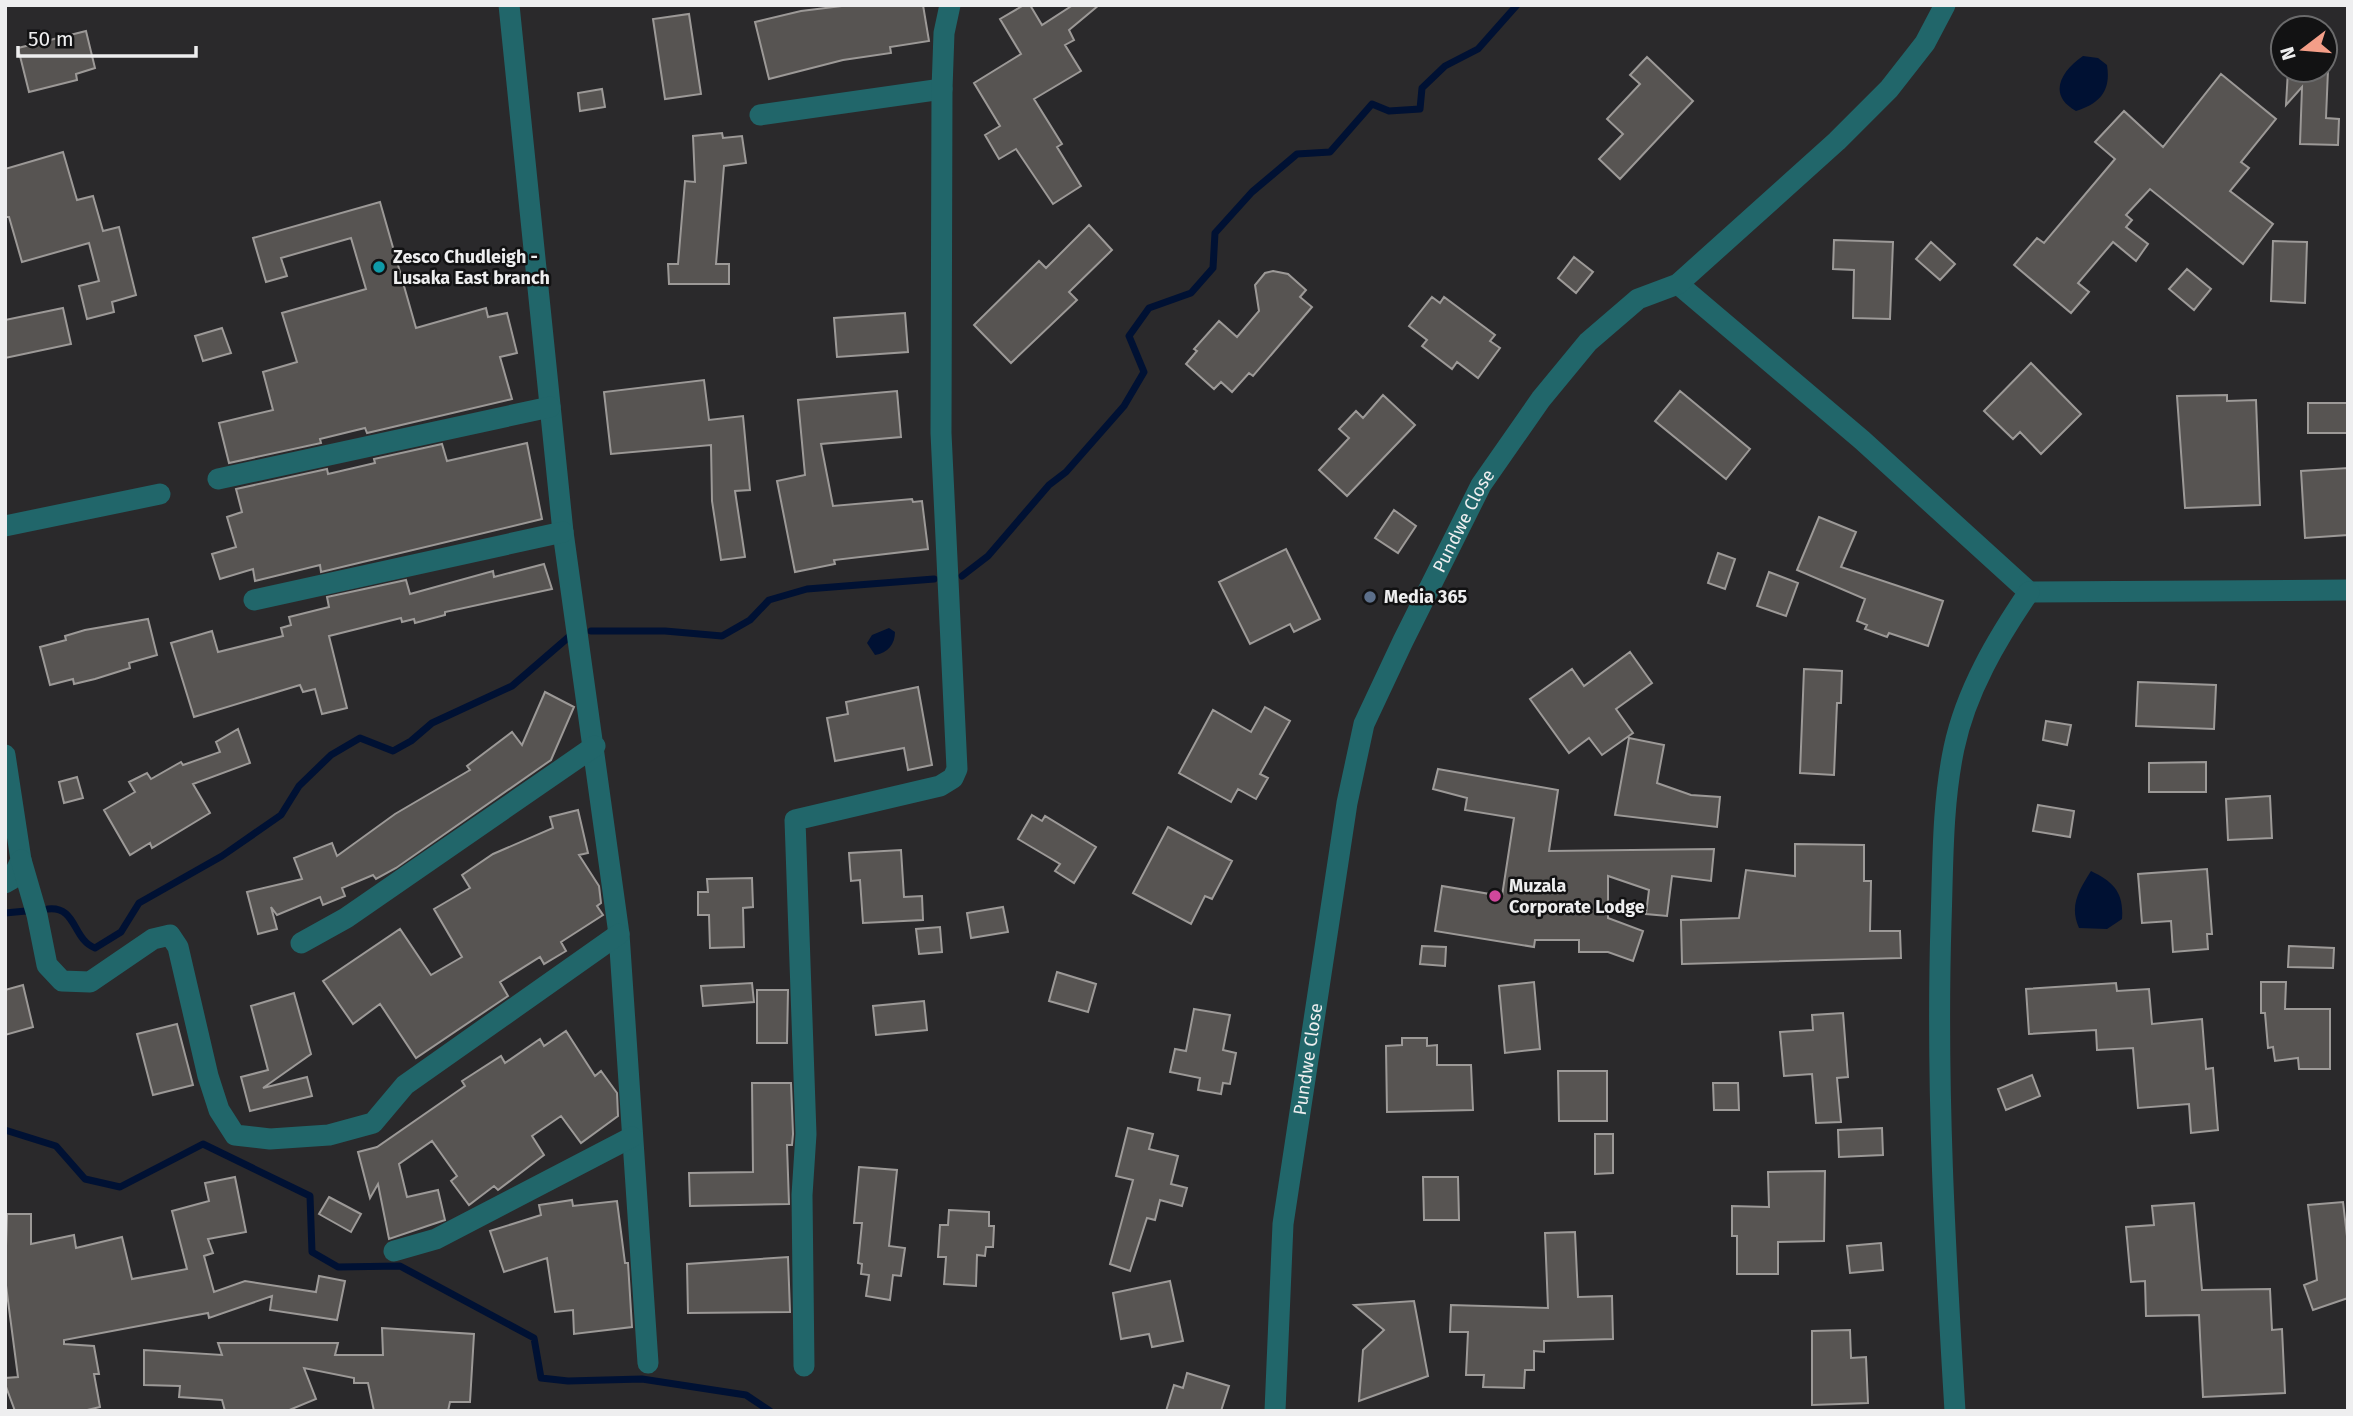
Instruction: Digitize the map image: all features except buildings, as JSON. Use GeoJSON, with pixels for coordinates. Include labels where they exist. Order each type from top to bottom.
{"type":"FeatureCollection","features":[{"type":"Feature","properties":{"kind":"street"},"geometry":{"type":"LineString","coordinates":[[509,5],[563,532],[595,746],[619,934],[648,1363]]}},
{"type":"Feature","properties":{"kind":"street"},"geometry":{"type":"LineString","coordinates":[[804,1366],[802,1195],[806,1135],[795,820],[940,786],[953,778],[957,769],[941,433],[942,89],[944,33],[950,5]]}},
{"type":"Feature","properties":{"kind":"street"},"geometry":{"type":"LineString","coordinates":[[1945,5],[1925,43],[1889,89],[1837,141],[1678,284],[1862,440],[2029,592],[2348,590]]}},
{"type":"Feature","properties":{"kind":"street"},"geometry":{"type":"LineString","coordinates":[[760,115],[942,89]]}},
{"type":"Feature","properties":{"kind":"street","name":"Pundwe Close"},"geometry":{"type":"LineString","coordinates":[[1275,1411],[1285,1212],[1347,803],[1364,724],[1481,485],[1541,399],[1588,342],[1638,299],[1678,284]]}},
{"type":"Feature","properties":{"kind":"street"},"geometry":{"type":"LineString","coordinates":[[218,479],[550,407]]}},
{"type":"Feature","properties":{"kind":"street"},"geometry":{"type":"LineString","coordinates":[[5,526],[160,494]]}},
{"type":"Feature","properties":{"kind":"street"},"geometry":{"type":"LineString","coordinates":[[254,600],[563,532]]}},
{"type":"Feature","properties":{"kind":"street"},"geometry":{"type":"LineString","coordinates":[[1955,1411],[1944,1228],[1939,1016],[1945,811],[1954,747],[1969,699],[1998,636],[2029,592]]}},
{"type":"Feature","properties":{"kind":"street"},"geometry":{"type":"LineString","coordinates":[[301,943],[346,918],[595,746]]}},
{"type":"Feature","properties":{"kind":"street"},"geometry":{"type":"LineString","coordinates":[[5,756],[21,860],[37,915],[47,965],[62,981],[90,982],[153,939],[170,935],[178,947],[219,1110],[234,1135],[270,1139],[329,1135],[373,1122],[405,1085],[619,934]]}},
{"type":"Feature","properties":{"kind":"street"},"geometry":{"type":"LineString","coordinates":[[5,883],[12,879],[21,860]]}},
{"type":"Feature","properties":{"kind":"street"},"geometry":{"type":"LineString","coordinates":[[394,1251],[436,1239],[632,1137]]}},
{"type":"Feature","properties":{"kind":"water"},"geometry":{"type":"Polygon","coordinates":[[[2083,56],[2098,58],[2107,65],[2107,82],[2098,100],[2076,111],[2062,98],[2060,83],[2063,76],[2083,56]]]}},
{"type":"Feature","properties":{"kind":"water"},"geometry":{"type":"Polygon","coordinates":[[[889,628],[895,632],[892,644],[884,652],[875,655],[867,643],[872,635],[889,628]]]}},
{"type":"Feature","properties":{"kind":"water"},"geometry":{"type":"Polygon","coordinates":[[[2091,871],[2106,879],[2116,889],[2121,902],[2122,919],[2107,929],[2079,928],[2076,920],[2077,898],[2091,871]]]}},
{"type":"Feature","properties":{"kind":"waterway"},"geometry":{"type":"LineString","coordinates":[[962,576],[988,556],[1049,485],[1066,472],[1124,406],[1144,372],[1129,336],[1149,308],[1191,293],[1213,268],[1215,233],[1252,192],[1297,154],[1330,152],[1372,104],[1389,111],[1420,109],[1422,88],[1445,66],[1478,49],[1517,5]]}},
{"type":"Feature","properties":{"kind":"waterway"},"geometry":{"type":"LineString","coordinates":[[591,631],[665,631],[722,636],[750,620],[769,600],[807,589],[934,579]]}},
{"type":"Feature","properties":{"kind":"waterway"},"geometry":{"type":"LineString","coordinates":[[48,909],[57,909],[64,913],[82,938],[95,948],[121,932],[139,903],[222,856],[281,815],[299,786],[331,755],[360,738],[393,751],[411,741],[432,723],[512,686],[571,635]]}},
{"type":"Feature","properties":{"kind":"waterway"},"geometry":{"type":"LineString","coordinates":[[5,913],[26,911]]}},
{"type":"Feature","properties":{"kind":"waterway"},"geometry":{"type":"LineString","coordinates":[[5,1130],[56,1146],[85,1179],[120,1187],[203,1144],[310,1196],[312,1252],[338,1267],[400,1266],[534,1338],[541,1378],[568,1381],[642,1379],[746,1395],[770,1411]]}},
{"type":"Feature","properties":{"kind":"place","name":"Zesco Chudleigh - Lusaka East branch"},"geometry":{"type":"Point","coordinates":[379,267]}},
{"type":"Feature","properties":{"kind":"place","name":"Media 365"},"geometry":{"type":"Point","coordinates":[1370,597]}},
{"type":"Feature","properties":{"kind":"place","name":"Muzala Corporate Lodge"},"geometry":{"type":"Point","coordinates":[1495,896]}}]}
